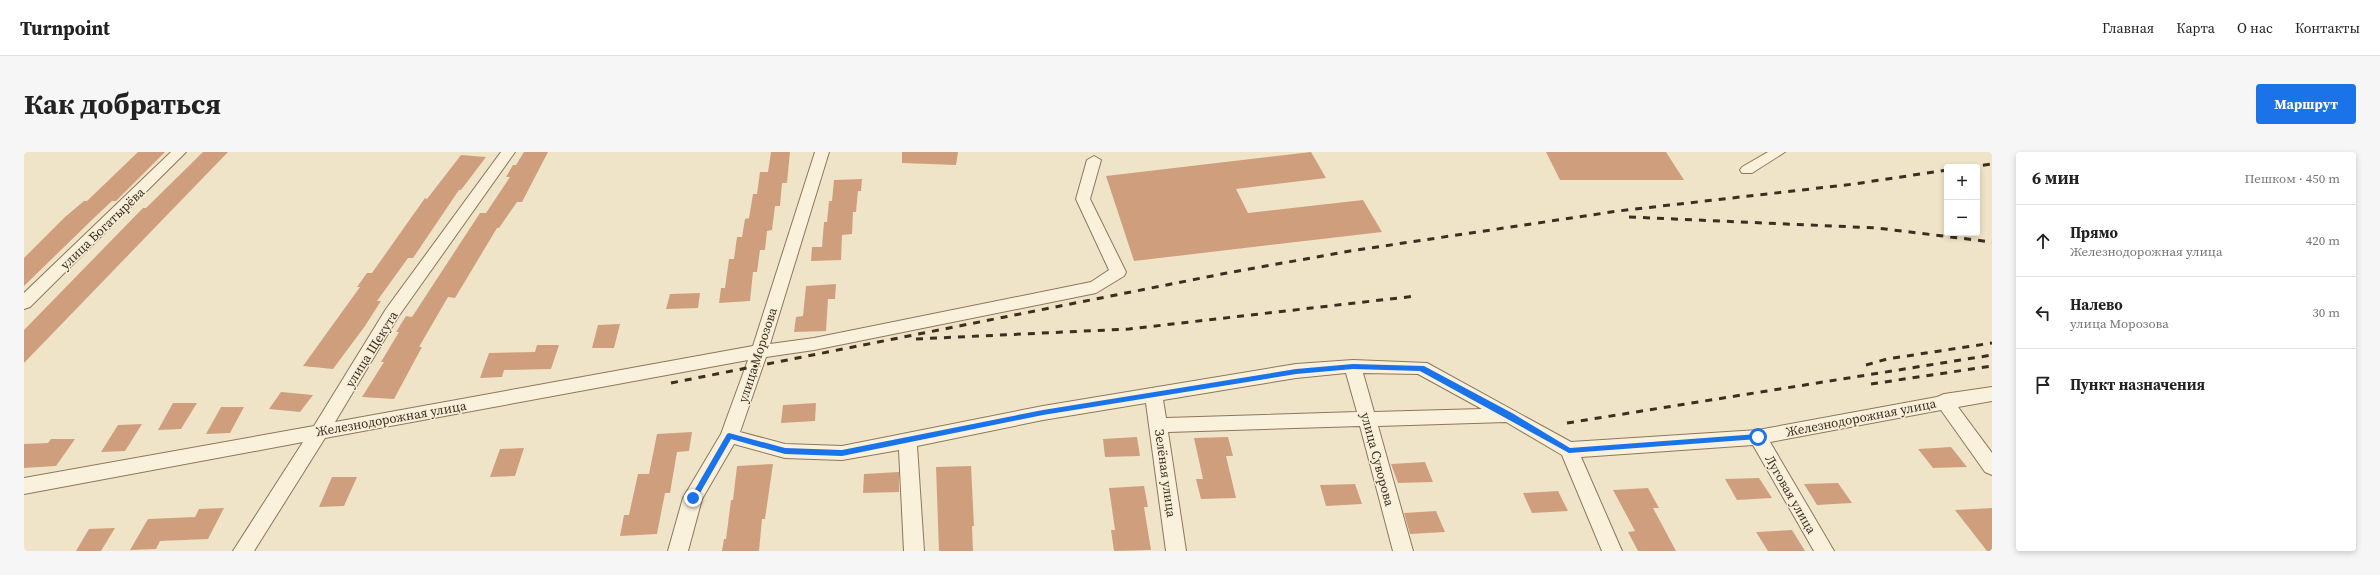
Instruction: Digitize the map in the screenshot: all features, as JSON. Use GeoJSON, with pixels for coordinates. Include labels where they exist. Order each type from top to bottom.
{"type":"FeatureCollection","features":[{"type":"Feature","properties":{"kind":"street","name":"улица Богатырёва"},"geometry":{"type":"LineString","coordinates":[[24,303],[179,152]]}},
{"type":"Feature","properties":{"kind":"street","name":"улица Щекута"},"geometry":{"type":"LineString","coordinates":[[243,551],[321,430],[392,313],[508,152]]}},
{"type":"Feature","properties":{"kind":"street","name":"улица Морозова"},"geometry":{"type":"LineString","coordinates":[[678,551],[693,498],[729,436],[758,352],[822,152]]}},
{"type":"Feature","properties":{"kind":"street"},"geometry":{"type":"LineString","coordinates":[[1747,170],[1778,152]]}},
{"type":"Feature","properties":{"kind":"street","name":"Железнодорожная улица"},"geometry":{"type":"LineString","coordinates":[[24,486],[321,430],[758,352],[814,344],[1096,287],[1118,272],[1084,198],[1094,160]]}},
{"type":"Feature","properties":{"kind":"street"},"geometry":{"type":"LineString","coordinates":[[729,436],[785,451],[842,453],[1043,413],[1154,396],[1296,371],[1353,366],[1421,368],[1509,415],[1569,450],[1612,551]]}},
{"type":"Feature","properties":{"kind":"street","name":"улица Суворова"},"geometry":{"type":"LineString","coordinates":[[1353,366],[1403,551]]}},
{"type":"Feature","properties":{"kind":"street","name":"Железнодорожная улица"},"geometry":{"type":"LineString","coordinates":[[1569,450],[1758,437],[1944,401],[1992,394]]}},
{"type":"Feature","properties":{"kind":"street","name":"Зелёная улица"},"geometry":{"type":"LineString","coordinates":[[1154,396],[1176,551]]}},
{"type":"Feature","properties":{"kind":"street"},"geometry":{"type":"LineString","coordinates":[[1944,401],[1992,468]]}},
{"type":"Feature","properties":{"kind":"street"},"geometry":{"type":"LineString","coordinates":[[1159,425],[1509,415]]}},
{"type":"Feature","properties":{"kind":"street","name":"Луговая улица"},"geometry":{"type":"LineString","coordinates":[[1758,437],[1824,551]]}},
{"type":"Feature","properties":{"kind":"street"},"geometry":{"type":"LineString","coordinates":[[908,441],[914,551]]}},
{"type":"Feature","properties":{"kind":"building"},"geometry":{"type":"Polygon","coordinates":[[[138,152],[165,152],[116,201],[112,201],[24,286],[24,258],[65,217],[84,201],[87,201],[138,152]]]}},
{"type":"Feature","properties":{"kind":"building"},"geometry":{"type":"Polygon","coordinates":[[[203,152],[228,152],[24,363],[24,330],[143,208],[146,208],[203,152]]]}},
{"type":"Feature","properties":{"kind":"building"},"geometry":{"type":"Polygon","coordinates":[[[524,152],[548,152],[522,202],[517,202],[499,228],[497,228],[455,298],[448,297],[419,347],[422,347],[394,399],[362,397],[384,362],[381,362],[399,332],[396,332],[406,316],[412,317],[480,213],[486,213],[510,177],[506,177],[513,165],[516,165],[524,152]]]}},
{"type":"Feature","properties":{"kind":"building"},"geometry":{"type":"Polygon","coordinates":[[[771,152],[790,152],[787,183],[782,183],[780,206],[775,206],[772,230],[767,231],[765,250],[760,250],[757,272],[753,272],[750,301],[719,303],[721,288],[725,288],[729,259],[734,259],[737,237],[742,237],[745,219],[749,218],[753,194],[757,194],[760,172],[768,172],[771,152]]]}},
{"type":"Feature","properties":{"kind":"building"},"geometry":{"type":"Polygon","coordinates":[[[902,152],[958,152],[956,165],[902,163],[902,152]]]}},
{"type":"Feature","properties":{"kind":"building"},"geometry":{"type":"Polygon","coordinates":[[[1311,152],[1326,178],[1236,189],[1248,213],[1363,200],[1382,232],[1134,261],[1106,176],[1311,152]]]}},
{"type":"Feature","properties":{"kind":"building"},"geometry":{"type":"Polygon","coordinates":[[[1546,152],[1666,152],[1684,180],[1560,180],[1546,152]]]}},
{"type":"Feature","properties":{"kind":"building"},"geometry":{"type":"Polygon","coordinates":[[[461,155],[486,157],[461,190],[459,190],[413,258],[408,258],[377,301],[381,301],[365,326],[333,369],[303,366],[360,287],[357,287],[367,273],[372,273],[425,198],[427,199],[461,155]]]}},
{"type":"Feature","properties":{"kind":"building"},"geometry":{"type":"Polygon","coordinates":[[[862,179],[861,191],[858,191],[856,212],[853,212],[852,234],[842,235],[841,260],[811,261],[812,247],[822,247],[824,222],[827,222],[829,201],[832,201],[834,180],[862,179]]]}},
{"type":"Feature","properties":{"kind":"building"},"geometry":{"type":"Polygon","coordinates":[[[836,284],[835,299],[828,299],[826,331],[794,332],[796,317],[803,316],[806,286],[836,284]]]}},
{"type":"Feature","properties":{"kind":"building"},"geometry":{"type":"Polygon","coordinates":[[[700,293],[698,308],[666,309],[670,294],[700,293]]]}},
{"type":"Feature","properties":{"kind":"building"},"geometry":{"type":"Polygon","coordinates":[[[620,324],[614,348],[592,348],[598,325],[620,324]]]}},
{"type":"Feature","properties":{"kind":"building"},"geometry":{"type":"Polygon","coordinates":[[[537,345],[559,345],[551,369],[504,370],[502,377],[480,378],[489,353],[535,352],[537,345]]]}},
{"type":"Feature","properties":{"kind":"building"},"geometry":{"type":"Polygon","coordinates":[[[281,392],[313,395],[300,412],[269,409],[281,392]]]}},
{"type":"Feature","properties":{"kind":"building"},"geometry":{"type":"Polygon","coordinates":[[[173,403],[197,403],[181,429],[158,430],[173,403]]]}},
{"type":"Feature","properties":{"kind":"building"},"geometry":{"type":"Polygon","coordinates":[[[816,403],[815,421],[781,423],[783,405],[816,403]]]}},
{"type":"Feature","properties":{"kind":"building"},"geometry":{"type":"Polygon","coordinates":[[[221,407],[244,407],[230,433],[206,434],[221,407]]]}},
{"type":"Feature","properties":{"kind":"building"},"geometry":{"type":"Polygon","coordinates":[[[142,424],[125,451],[101,452],[118,425],[142,424]]]}},
{"type":"Feature","properties":{"kind":"building"},"geometry":{"type":"Polygon","coordinates":[[[692,432],[689,451],[677,452],[670,493],[665,493],[657,534],[620,536],[624,515],[629,515],[638,474],[649,474],[657,434],[692,432]]]}},
{"type":"Feature","properties":{"kind":"building"},"geometry":{"type":"Polygon","coordinates":[[[1137,437],[1140,456],[1105,457],[1103,439],[1137,437]]]}},
{"type":"Feature","properties":{"kind":"building"},"geometry":{"type":"Polygon","coordinates":[[[1228,437],[1233,456],[1226,456],[1236,498],[1201,499],[1196,479],[1203,479],[1194,438],[1228,437]]]}},
{"type":"Feature","properties":{"kind":"building"},"geometry":{"type":"Polygon","coordinates":[[[51,439],[75,439],[56,466],[24,468],[24,444],[48,443],[51,439]]]}},
{"type":"Feature","properties":{"kind":"building"},"geometry":{"type":"Polygon","coordinates":[[[1951,447],[1967,467],[1933,468],[1918,449],[1951,447]]]}},
{"type":"Feature","properties":{"kind":"building"},"geometry":{"type":"Polygon","coordinates":[[[524,448],[515,476],[490,477],[500,449],[524,448]]]}},
{"type":"Feature","properties":{"kind":"building"},"geometry":{"type":"Polygon","coordinates":[[[1425,462],[1433,482],[1398,483],[1391,464],[1425,462]]]}},
{"type":"Feature","properties":{"kind":"building"},"geometry":{"type":"Polygon","coordinates":[[[773,464],[765,519],[762,519],[759,551],[722,551],[724,539],[726,539],[731,500],[733,500],[737,466],[773,464]]]}},
{"type":"Feature","properties":{"kind":"building"},"geometry":{"type":"Polygon","coordinates":[[[971,466],[974,526],[972,526],[973,551],[939,551],[936,467],[971,466]]]}},
{"type":"Feature","properties":{"kind":"building"},"geometry":{"type":"Polygon","coordinates":[[[899,472],[899,492],[863,493],[864,474],[899,472]]]}},
{"type":"Feature","properties":{"kind":"building"},"geometry":{"type":"Polygon","coordinates":[[[332,477],[357,477],[344,506],[319,507],[332,477]]]}},
{"type":"Feature","properties":{"kind":"building"},"geometry":{"type":"Polygon","coordinates":[[[1759,478],[1772,498],[1737,500],[1725,479],[1759,478]]]}},
{"type":"Feature","properties":{"kind":"building"},"geometry":{"type":"Polygon","coordinates":[[[1838,483],[1852,503],[1817,505],[1804,484],[1838,483]]]}},
{"type":"Feature","properties":{"kind":"building"},"geometry":{"type":"Polygon","coordinates":[[[1355,484],[1362,504],[1326,506],[1320,485],[1355,484]]]}},
{"type":"Feature","properties":{"kind":"building"},"geometry":{"type":"Polygon","coordinates":[[[1144,486],[1148,507],[1144,507],[1151,550],[1114,551],[1111,530],[1115,530],[1109,488],[1144,486]]]}},
{"type":"Feature","properties":{"kind":"building"},"geometry":{"type":"Polygon","coordinates":[[[1648,488],[1659,508],[1653,508],[1676,551],[1638,551],[1628,532],[1635,531],[1613,490],[1648,488]]]}},
{"type":"Feature","properties":{"kind":"building"},"geometry":{"type":"Polygon","coordinates":[[[1558,491],[1568,511],[1532,513],[1523,493],[1558,491]]]}},
{"type":"Feature","properties":{"kind":"building"},"geometry":{"type":"Polygon","coordinates":[[[224,508],[208,539],[160,541],[156,549],[130,550],[148,519],[195,517],[199,509],[224,508]]]}},
{"type":"Feature","properties":{"kind":"building"},"geometry":{"type":"Polygon","coordinates":[[[1992,508],[1992,551],[1987,551],[1955,510],[1992,508]]]}},
{"type":"Feature","properties":{"kind":"building"},"geometry":{"type":"Polygon","coordinates":[[[1436,511],[1445,532],[1410,534],[1404,513],[1436,511]]]}},
{"type":"Feature","properties":{"kind":"building"},"geometry":{"type":"Polygon","coordinates":[[[115,528],[101,551],[76,551],[89,529],[115,528]]]}},
{"type":"Feature","properties":{"kind":"building"},"geometry":{"type":"Polygon","coordinates":[[[1792,530],[1805,551],[1768,551],[1756,532],[1792,530]]]}},
{"type":"Feature","properties":{"kind":"railway"},"geometry":{"type":"LineString","coordinates":[[1980,166],[1992,164]]}},
{"type":"Feature","properties":{"kind":"railway"},"geometry":{"type":"LineString","coordinates":[[671,383],[1227,273],[1350,251],[1618,211],[1854,184],[1944,170]]}},
{"type":"Feature","properties":{"kind":"railway"},"geometry":{"type":"LineString","coordinates":[[1629,217],[1877,228],[1992,242]]}},
{"type":"Feature","properties":{"kind":"railway"},"geometry":{"type":"LineString","coordinates":[[916,339],[1129,329],[1416,296]]}},
{"type":"Feature","properties":{"kind":"railway"},"geometry":{"type":"LineString","coordinates":[[1866,365],[1887,359],[1992,343]]}},
{"type":"Feature","properties":{"kind":"railway"},"geometry":{"type":"LineString","coordinates":[[1567,423],[1992,355]]}},
{"type":"Feature","properties":{"kind":"railway"},"geometry":{"type":"LineString","coordinates":[[1871,384],[1992,366]]}},
{"type":"Feature","properties":{"kind":"route"},"geometry":{"type":"LineString","coordinates":[[693,498],[729,436],[785,451],[842,453],[1043,413],[1154,396],[1296,371],[1353,366],[1421,368],[1509,415],[1569,450],[1758,437]]}}]}
